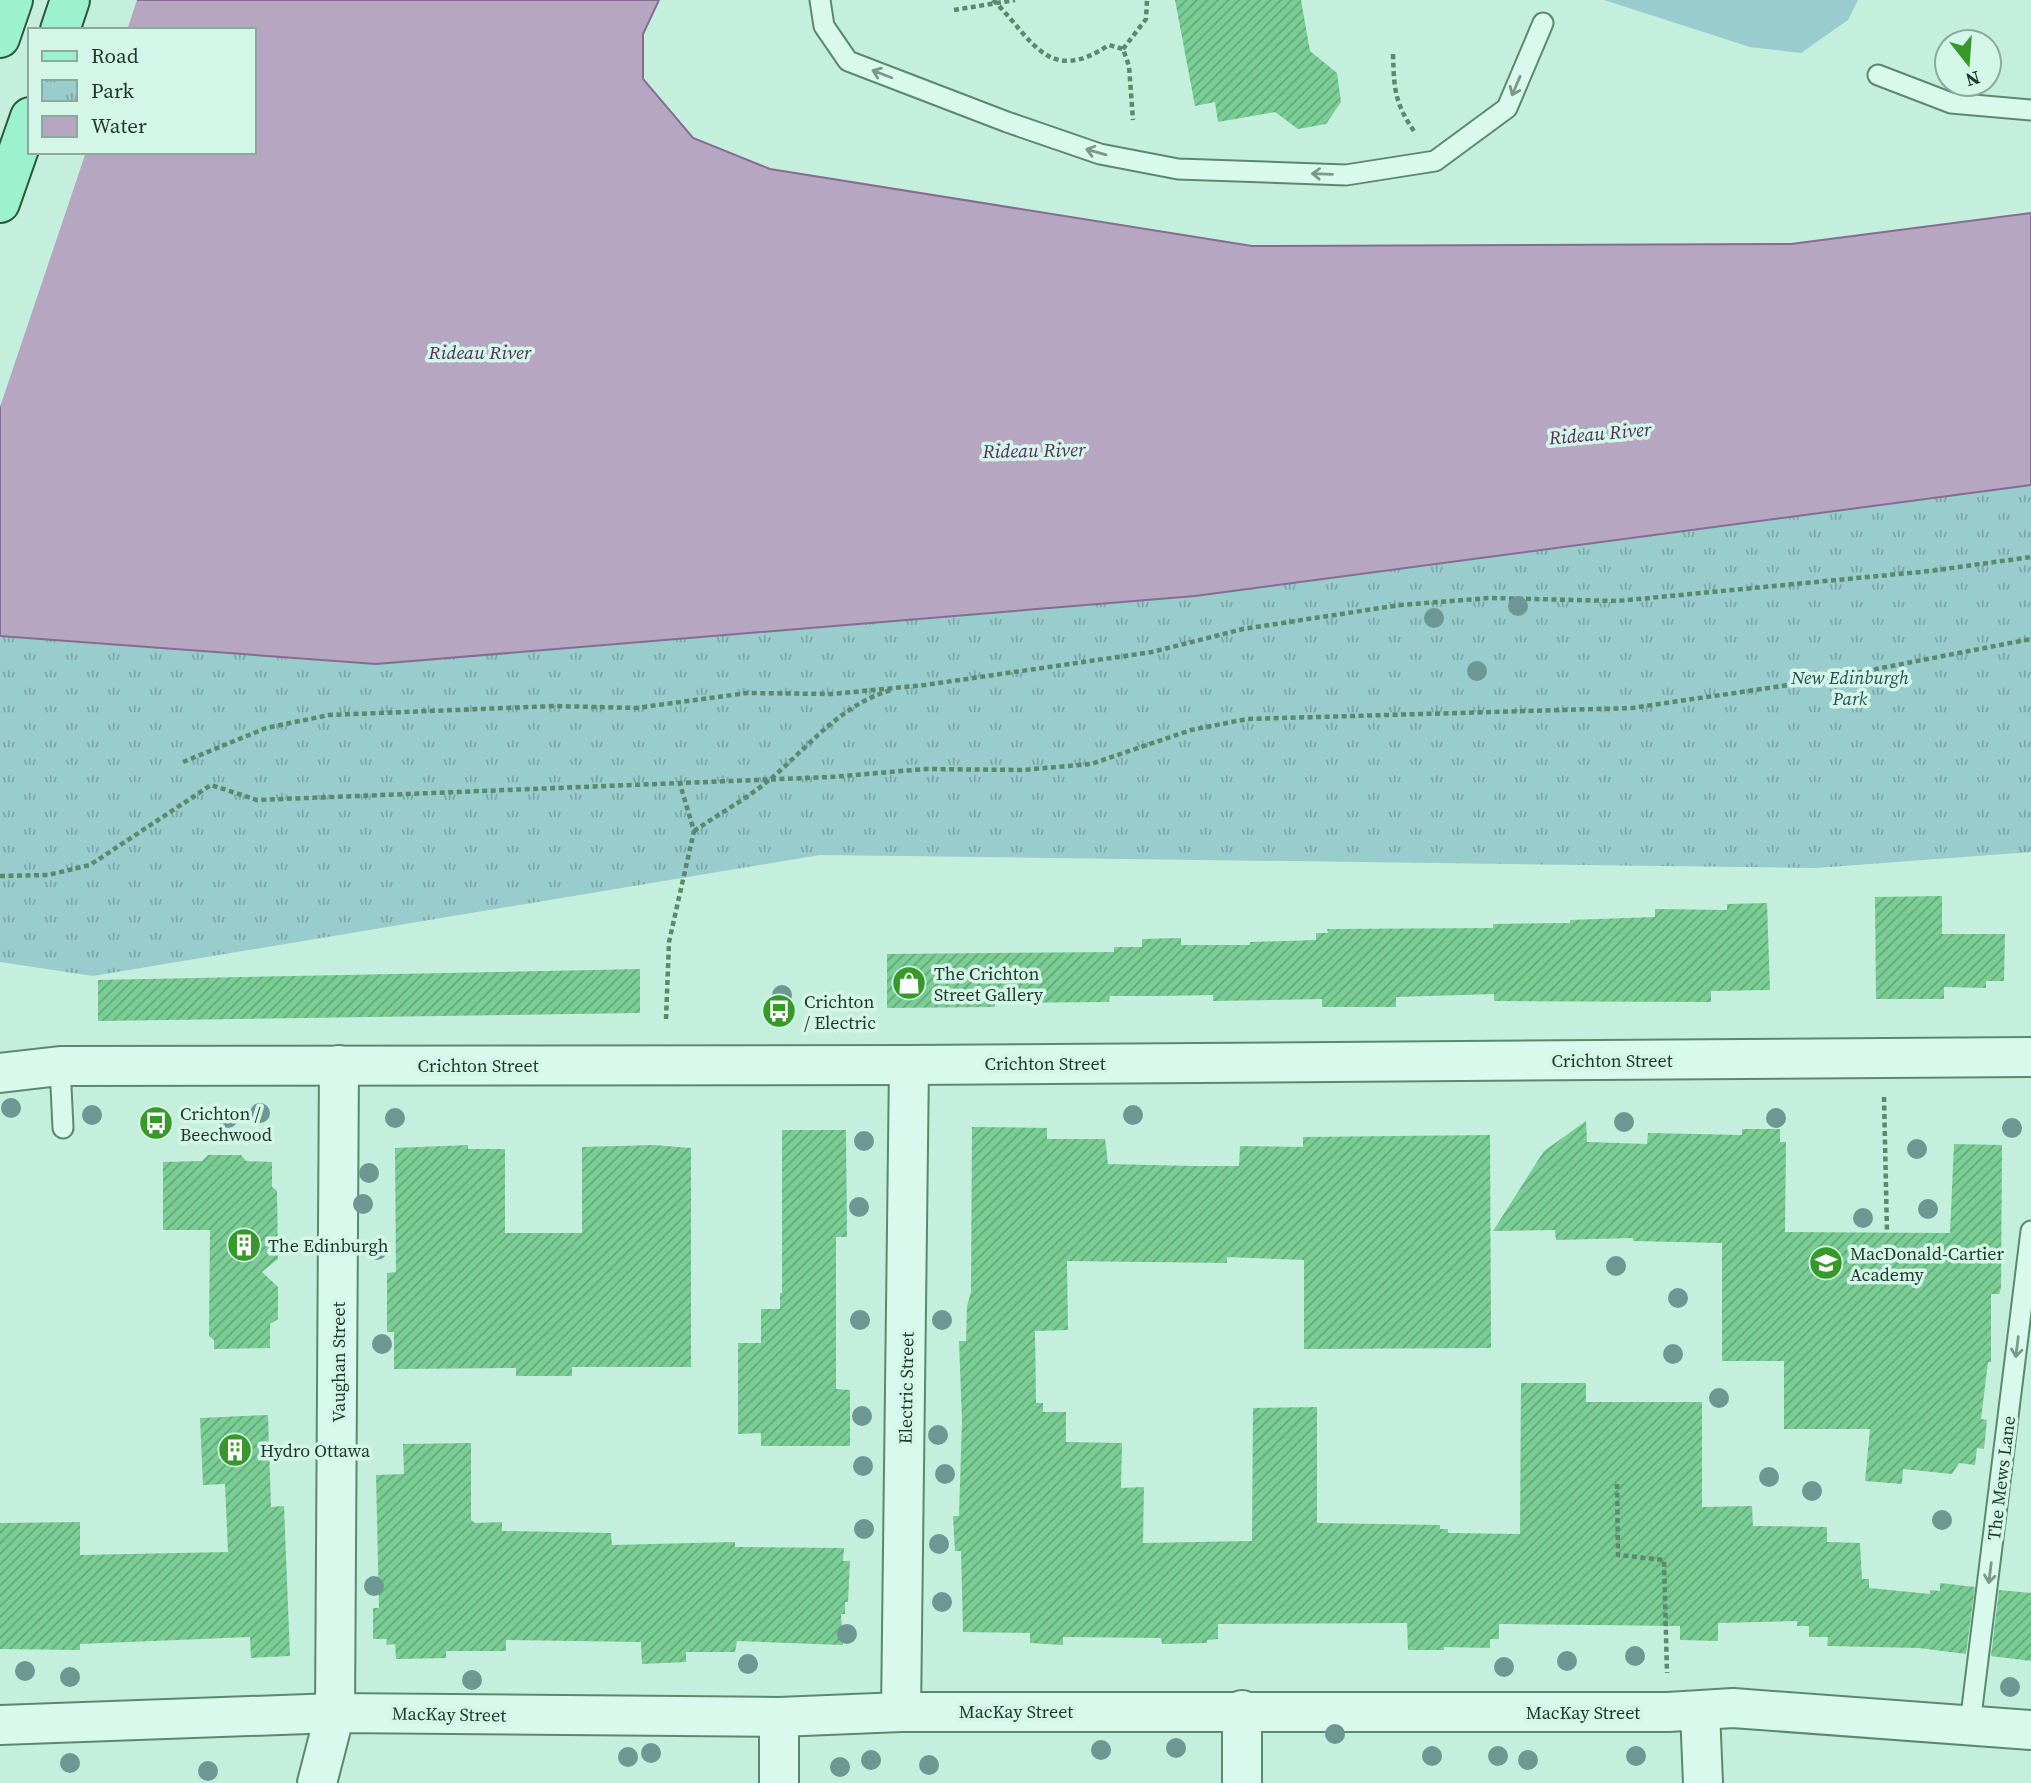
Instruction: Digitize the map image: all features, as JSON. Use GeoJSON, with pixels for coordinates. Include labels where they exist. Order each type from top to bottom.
{"type":"FeatureCollection","features":[{"type":"Feature","properties":{"kind":"main road"},"geometry":{"type":"LineString","coordinates":[[0,38],[13,0]]}},
{"type":"Feature","properties":{"kind":"main road"},"geometry":{"type":"LineString","coordinates":[[61,28],[70,0]]}},
{"type":"Feature","properties":{"kind":"main road"},"geometry":{"type":"LineString","coordinates":[[0,203],[28,123]]}},
{"type":"Feature","properties":{"kind":"street","name":"Crichton Street"},"geometry":{"type":"LineString","coordinates":[[0,1053],[60,1066]]}},
{"type":"Feature","properties":{"kind":"street","name":"Crichton Street"},"geometry":{"type":"LineString","coordinates":[[0,1073],[60,1066],[909,1065],[2031,1057]]}},
{"type":"Feature","properties":{"kind":"street","name":"Vaughan Street"},"geometry":{"type":"LineString","coordinates":[[317,1783],[335,1713],[339,1065]]}},
{"type":"Feature","properties":{"kind":"street","name":"Electric Street"},"geometry":{"type":"LineString","coordinates":[[901,1712],[909,1065]]}},
{"type":"Feature","properties":{"kind":"street","name":"MacKay Street"},"geometry":{"type":"LineString","coordinates":[[0,1725],[335,1713],[779,1717],[901,1712],[1684,1711],[1733,1708],[2031,1730]]}},
{"type":"Feature","properties":{"kind":"street"},"geometry":{"type":"LineString","coordinates":[[1242,1710],[1242,1783]]}},
{"type":"Feature","properties":{"kind":"street"},"geometry":{"type":"LineString","coordinates":[[1684,1711],[1703,1783]]}},
{"type":"Feature","properties":{"kind":"street"},"geometry":{"type":"LineString","coordinates":[[779,1717],[779,1783]]}},
{"type":"Feature","properties":{"kind":"lane"},"geometry":{"type":"LineString","coordinates":[[820,0],[824,26],[848,61],[1007,122],[1100,154],[1178,169],[1346,175],[1435,161],[1507,108],[1543,23]]}},
{"type":"Feature","properties":{"kind":"lane"},"geometry":{"type":"LineString","coordinates":[[1878,75],[1951,103],[2031,110]]}},
{"type":"Feature","properties":{"kind":"lane"},"geometry":{"type":"LineString","coordinates":[[60,1066],[63,1128]]}},
{"type":"Feature","properties":{"kind":"lane","name":"The Mews Lane"},"geometry":{"type":"LineString","coordinates":[[1970,1724],[2031,1231]]}},
{"type":"Feature","properties":{"kind":"path"},"geometry":{"type":"LineString","coordinates":[[954,10],[994,1],[1015,0]]}},
{"type":"Feature","properties":{"kind":"path"},"geometry":{"type":"LineString","coordinates":[[1122,49],[1146,19],[1147,0]]}},
{"type":"Feature","properties":{"kind":"path"},"geometry":{"type":"LineString","coordinates":[[994,1],[1044,56],[1062,63],[1095,54],[1109,45],[1122,49]]}},
{"type":"Feature","properties":{"kind":"path"},"geometry":{"type":"LineString","coordinates":[[1122,49],[1129,66],[1133,120]]}},
{"type":"Feature","properties":{"kind":"path"},"geometry":{"type":"LineString","coordinates":[[1393,54],[1394,96],[1399,111],[1435,161]]}},
{"type":"Feature","properties":{"kind":"path"},"geometry":{"type":"LineString","coordinates":[[183,762],[266,728],[329,715],[555,706],[636,708],[747,693],[832,694],[1152,652],[1243,629],[1400,605],[1490,598],[1618,601],[1930,571],[2031,557]]}},
{"type":"Feature","properties":{"kind":"path"},"geometry":{"type":"LineString","coordinates":[[0,876],[48,875],[90,865],[211,785],[257,800],[680,784],[831,777],[925,769],[1022,769],[1091,764],[1191,730],[1247,719],[1632,708],[1809,682],[2031,639]]}},
{"type":"Feature","properties":{"kind":"path"},"geometry":{"type":"LineString","coordinates":[[694,831],[772,778],[829,724],[861,701],[901,687]]}},
{"type":"Feature","properties":{"kind":"path"},"geometry":{"type":"LineString","coordinates":[[666,1018],[668,943],[694,831],[680,784]]}},
{"type":"Feature","properties":{"kind":"path"},"geometry":{"type":"LineString","coordinates":[[1884,1058],[1887,1233]]}},
{"type":"Feature","properties":{"kind":"path"},"geometry":{"type":"LineString","coordinates":[[1618,1484],[1618,1555],[1664,1560],[1684,1711]]}},
{"type":"Feature","properties":{"kind":"green space"},"geometry":{"type":"Polygon","coordinates":[[[1604,0],[1858,0],[1848,20],[1801,53],[1750,47],[1604,0]]]}},
{"type":"Feature","properties":{"kind":"green space","name":"New Edinburgh Park"},"geometry":{"type":"Polygon","coordinates":[[[2031,485],[2031,852],[1816,868],[820,855],[93,976],[0,962],[0,636],[376,664],[1195,596],[2031,485]]]}},
{"type":"Feature","properties":{"kind":"water","name":"Rideau River"},"geometry":{"type":"Polygon","coordinates":[[[0,0],[659,0],[643,34],[643,79],[693,138],[770,169],[1252,246],[1791,244],[2031,213],[2031,485],[1195,596],[376,664],[0,636],[0,0]]]}},
{"type":"Feature","properties":{"kind":"pier"},"geometry":{"type":"Polygon","coordinates":[[[0,0],[137,0],[128,28],[28,28],[28,154],[85,154],[0,407],[0,0]]]}},
{"type":"Feature","properties":{"kind":"building"},"geometry":{"type":"Polygon","coordinates":[[[1175,0],[1301,0],[1310,51],[1337,73],[1341,102],[1326,124],[1298,129],[1275,112],[1218,122],[1215,102],[1195,106],[1175,0]]]}},
{"type":"Feature","properties":{"kind":"building"},"geometry":{"type":"Polygon","coordinates":[[[1942,896],[1942,934],[2005,934],[2004,981],[1986,981],[1986,988],[1944,987],[1944,999],[1876,999],[1875,897],[1942,896]]]}},
{"type":"Feature","properties":{"kind":"building"},"geometry":{"type":"Polygon","coordinates":[[[1767,903],[1770,990],[1711,991],[1711,1002],[1494,1001],[1494,994],[1396,997],[1396,1007],[1322,1007],[1322,999],[1213,1001],[1213,995],[1110,996],[1109,1002],[995,1003],[995,1007],[887,1008],[887,954],[1114,952],[1114,947],[1142,947],[1142,939],[1181,938],[1181,945],[1250,945],[1250,942],[1316,940],[1316,933],[1328,933],[1327,929],[1493,928],[1493,924],[1570,923],[1570,920],[1655,917],[1655,909],[1727,910],[1727,904],[1767,903]]]}},
{"type":"Feature","properties":{"kind":"building"},"geometry":{"type":"Polygon","coordinates":[[[640,969],[640,1013],[98,1021],[98,980],[640,969]]]}},
{"type":"Feature","properties":{"kind":"building"},"geometry":{"type":"Polygon","coordinates":[[[1586,1121],[1587,1142],[1647,1144],[1648,1133],[1742,1135],[1742,1129],[1780,1129],[1780,1142],[1786,1142],[1785,1232],[1950,1233],[1954,1144],[2002,1145],[2001,1288],[1999,1294],[1991,1294],[1991,1362],[1988,1362],[1981,1419],[1987,1420],[1984,1449],[1977,1448],[1975,1465],[1959,1463],[1952,1474],[1903,1469],[1902,1484],[1865,1481],[1870,1429],[1784,1429],[1784,1361],[1722,1361],[1722,1243],[1633,1241],[1633,1238],[1556,1240],[1555,1230],[1493,1231],[1544,1151],[1586,1121]]]}},
{"type":"Feature","properties":{"kind":"building"},"geometry":{"type":"Polygon","coordinates":[[[972,1127],[1047,1128],[1047,1139],[1105,1139],[1108,1164],[1194,1166],[1239,1166],[1240,1146],[1303,1147],[1303,1137],[1490,1135],[1491,1348],[1304,1349],[1304,1260],[1227,1257],[1227,1263],[1067,1261],[1068,1330],[1035,1331],[1036,1403],[1043,1403],[1043,1412],[1066,1412],[1066,1442],[1122,1443],[1121,1488],[1144,1487],[1143,1543],[1252,1541],[1253,1408],[1317,1407],[1317,1523],[1440,1525],[1440,1529],[1448,1529],[1448,1533],[1520,1534],[1521,1383],[1586,1383],[1586,1402],[1702,1402],[1702,1507],[1752,1506],[1753,1526],[1827,1527],[1827,1542],[1860,1543],[1862,1579],[1869,1579],[1869,1588],[1930,1594],[1930,1590],[1940,1591],[1940,1583],[1975,1587],[1966,1654],[1919,1648],[1827,1646],[1828,1637],[1809,1637],[1809,1626],[1797,1626],[1797,1621],[1718,1623],[1718,1641],[1680,1640],[1680,1626],[1499,1624],[1499,1639],[1490,1639],[1490,1648],[1444,1647],[1444,1650],[1408,1650],[1407,1623],[1218,1624],[1218,1639],[1207,1640],[1207,1643],[1162,1644],[1161,1638],[1063,1637],[1063,1645],[1030,1643],[1030,1633],[963,1632],[961,1551],[955,1551],[953,1516],[959,1516],[962,1421],[959,1341],[966,1341],[967,1306],[971,1292],[972,1127]]]}},
{"type":"Feature","properties":{"kind":"building"},"geometry":{"type":"Polygon","coordinates":[[[782,1130],[846,1130],[847,1237],[836,1237],[836,1389],[850,1390],[850,1446],[761,1446],[761,1433],[738,1434],[738,1343],[761,1343],[761,1309],[780,1309],[782,1130]]]}},
{"type":"Feature","properties":{"kind":"building"},"geometry":{"type":"Polygon","coordinates":[[[468,1145],[468,1149],[505,1149],[505,1233],[582,1233],[582,1147],[654,1145],[691,1148],[691,1367],[572,1367],[572,1376],[516,1376],[516,1368],[394,1369],[394,1332],[387,1332],[387,1273],[396,1272],[395,1148],[468,1145]]]}},
{"type":"Feature","properties":{"kind":"building","name":"The Edinburgh"},"geometry":{"type":"Polygon","coordinates":[[[208,1155],[241,1155],[246,1161],[272,1162],[272,1187],[277,1191],[278,1259],[262,1272],[278,1287],[278,1319],[270,1324],[270,1348],[214,1349],[214,1340],[209,1336],[210,1230],[163,1230],[163,1162],[202,1161],[208,1155]]]}},
{"type":"Feature","properties":{"kind":"building"},"geometry":{"type":"Polygon","coordinates":[[[268,1415],[271,1507],[284,1506],[290,1656],[251,1658],[250,1637],[80,1644],[80,1650],[0,1649],[0,1523],[80,1522],[80,1555],[228,1552],[225,1484],[203,1485],[200,1418],[268,1415]]]}},
{"type":"Feature","properties":{"kind":"building"},"geometry":{"type":"Polygon","coordinates":[[[471,1443],[471,1520],[475,1523],[502,1522],[502,1531],[611,1533],[612,1545],[735,1542],[735,1547],[844,1548],[843,1561],[850,1561],[848,1602],[845,1602],[845,1614],[841,1614],[843,1645],[737,1641],[735,1652],[686,1652],[686,1662],[642,1664],[641,1642],[506,1640],[506,1651],[446,1651],[446,1658],[396,1659],[395,1644],[386,1645],[387,1639],[373,1639],[373,1608],[379,1608],[376,1475],[404,1474],[403,1444],[471,1443]]]}},
{"type":"Feature","properties":{"kind":"building"},"geometry":{"type":"Polygon","coordinates":[[[1999,1590],[2031,1593],[2031,1661],[1991,1656],[1999,1590]]]}},
{"type":"Feature","properties":{"kind":"place","name":"The Crichton Street Gallery"},"geometry":{"type":"Point","coordinates":[909,983]}},
{"type":"Feature","properties":{"kind":"place","name":"Crichton / Electric"},"geometry":{"type":"Point","coordinates":[779,1011]}},
{"type":"Feature","properties":{"kind":"place","name":"Crichton / Beechwood"},"geometry":{"type":"Point","coordinates":[156,1123]}},
{"type":"Feature","properties":{"kind":"place","name":"The Edinburgh"},"geometry":{"type":"Point","coordinates":[244,1245]}},
{"type":"Feature","properties":{"kind":"place","name":"MacDonald-Cartier Academy"},"geometry":{"type":"Point","coordinates":[1826,1263]}},
{"type":"Feature","properties":{"kind":"place","name":"Hydro Ottawa"},"geometry":{"type":"Point","coordinates":[235,1450]}}]}
